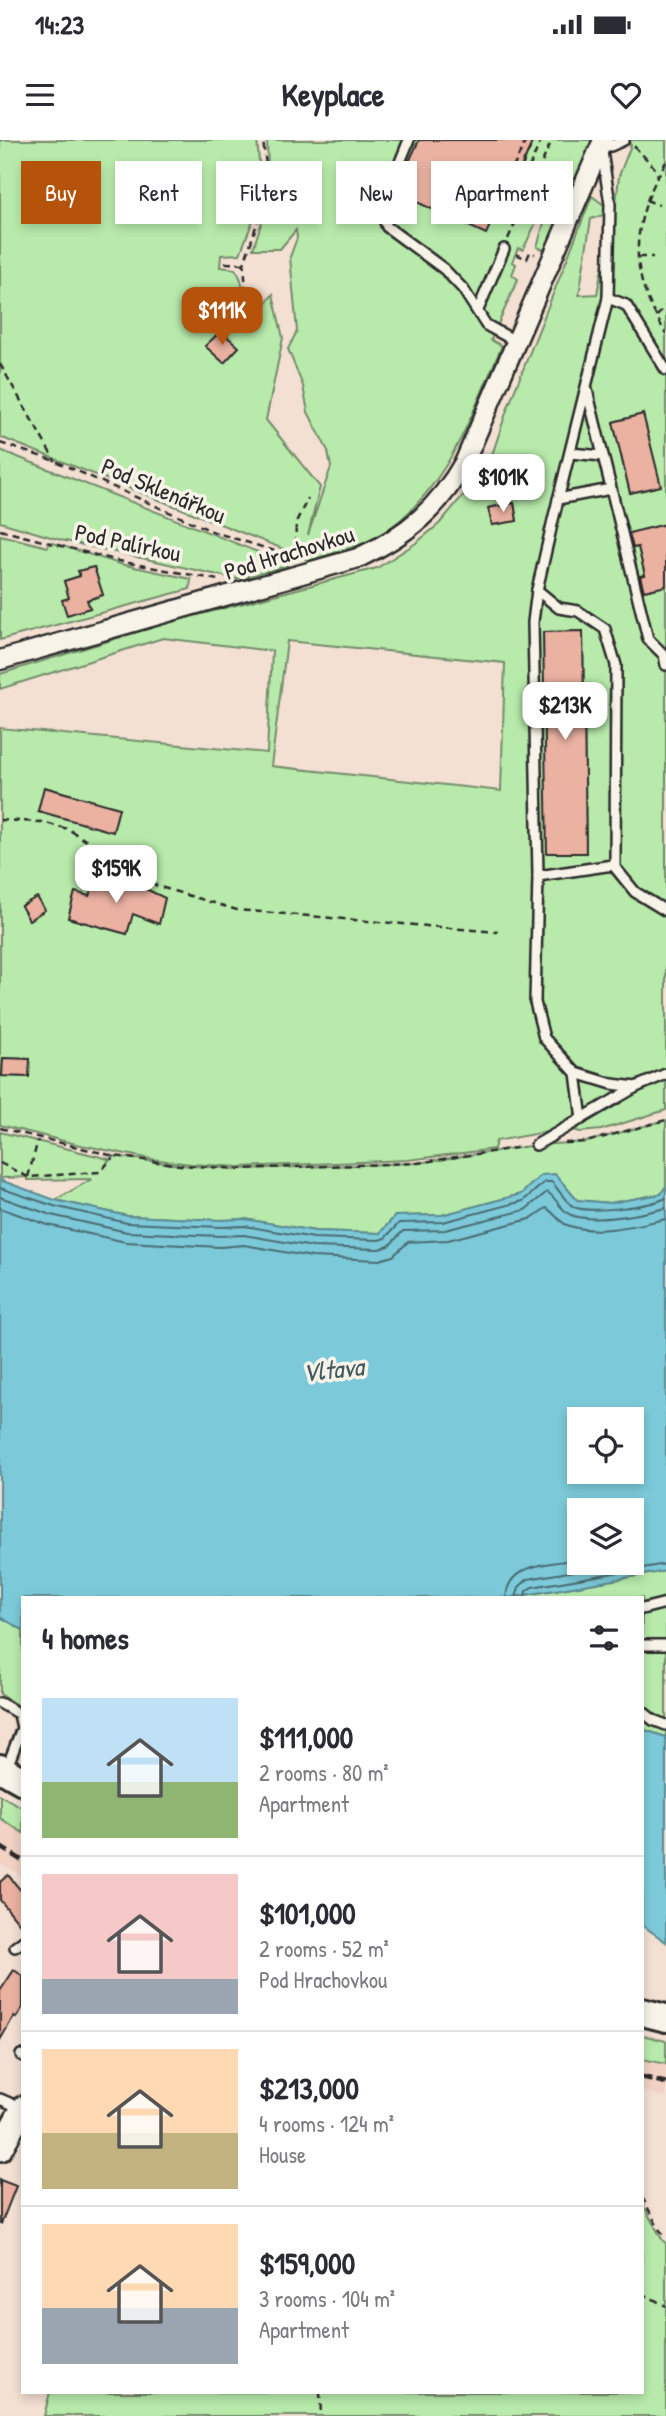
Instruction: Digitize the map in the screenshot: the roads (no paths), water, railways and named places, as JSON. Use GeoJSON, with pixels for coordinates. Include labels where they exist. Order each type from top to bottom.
{"type":"FeatureCollection","features":[{"type":"Feature","properties":{"kind":"main road"},"geometry":{"type":"LineString","coordinates":[[644,2012],[666,2018]]}},
{"type":"Feature","properties":{"kind":"street","name":"Pod Hrachovkou"},"geometry":{"type":"LineString","coordinates":[[0,660],[358,558],[419,521],[451,487],[465,461],[602,143]]}},
{"type":"Feature","properties":{"kind":"street"},"geometry":{"type":"LineString","coordinates":[[0,2149],[20,2107]]}},
{"type":"Feature","properties":{"kind":"lane"},"geometry":{"type":"LineString","coordinates":[[626,140],[611,146],[602,143],[610,204],[608,298],[558,499],[537,590],[533,622],[538,876],[535,1002],[544,1038],[576,1073],[612,1084],[636,1087]]}},
{"type":"Feature","properties":{"kind":"lane"},"geometry":{"type":"LineString","coordinates":[[406,141],[385,199],[382,215],[387,227],[443,269],[463,289],[486,325],[517,342]]}},
{"type":"Feature","properties":{"kind":"lane"},"geometry":{"type":"LineString","coordinates":[[478,310],[504,249]]}},
{"type":"Feature","properties":{"kind":"lane"},"geometry":{"type":"LineString","coordinates":[[608,298],[626,305],[666,370]]}},
{"type":"Feature","properties":{"kind":"lane"},"geometry":{"type":"LineString","coordinates":[[586,386],[648,639],[664,655],[666,665]]}},
{"type":"Feature","properties":{"kind":"lane"},"geometry":{"type":"LineString","coordinates":[[569,453],[603,456]]}},
{"type":"Feature","properties":{"kind":"lane"},"geometry":{"type":"LineString","coordinates":[[558,499],[611,489]]}},
{"type":"Feature","properties":{"kind":"lane"},"geometry":{"type":"LineString","coordinates":[[537,590],[559,608],[578,611],[605,629],[616,665],[615,867]]}},
{"type":"Feature","properties":{"kind":"lane"},"geometry":{"type":"LineString","coordinates":[[538,876],[613,864],[635,892],[666,911]]}},
{"type":"Feature","properties":{"kind":"lane"},"geometry":{"type":"LineString","coordinates":[[576,1073],[582,1119]]}},
{"type":"Feature","properties":{"kind":"lane"},"geometry":{"type":"LineString","coordinates":[[536,1145],[636,1087],[666,1074]]}},
{"type":"Feature","properties":{"kind":"lane"},"geometry":{"type":"LineString","coordinates":[[644,1608],[666,1603]]}},
{"type":"Feature","properties":{"kind":"lane"},"geometry":{"type":"LineString","coordinates":[[644,1644],[666,1645]]}},
{"type":"Feature","properties":{"kind":"lane"},"geometry":{"type":"LineString","coordinates":[[0,1703],[19,1714],[21,1723]]}},
{"type":"Feature","properties":{"kind":"lane"},"geometry":{"type":"LineString","coordinates":[[644,1712],[653,1720],[666,1724]]}},
{"type":"Feature","properties":{"kind":"lane"},"geometry":{"type":"LineString","coordinates":[[9,1774],[21,1737]]}},
{"type":"Feature","properties":{"kind":"lane"},"geometry":{"type":"LineString","coordinates":[[0,2099],[20,2107]]}},
{"type":"Feature","properties":{"kind":"water","name":"Vltava"},"geometry":{"type":"Polygon","coordinates":[[[555,1174],[577,1200],[610,1203],[661,1194],[666,1186],[666,1571],[644,1575],[644,1498],[567,1498],[567,1575],[643,1575],[520,1596],[21,1596],[21,1629],[0,1617],[0,1180],[55,1200],[128,1216],[245,1219],[315,1231],[380,1233],[395,1216],[442,1215],[521,1194],[541,1175],[555,1174]]]}},
{"type":"Feature","properties":{"kind":"water"},"geometry":{"type":"Polygon","coordinates":[[[644,1730],[666,1737],[666,1942],[644,1926],[644,1730]]]}},
{"type":"Feature","properties":{"kind":"railway"},"geometry":{"type":"LineString","coordinates":[[0,1847],[21,1860]]}},
{"type":"Feature","properties":{"kind":"railway"},"geometry":{"type":"LineString","coordinates":[[644,2078],[666,2083]]}}]}
